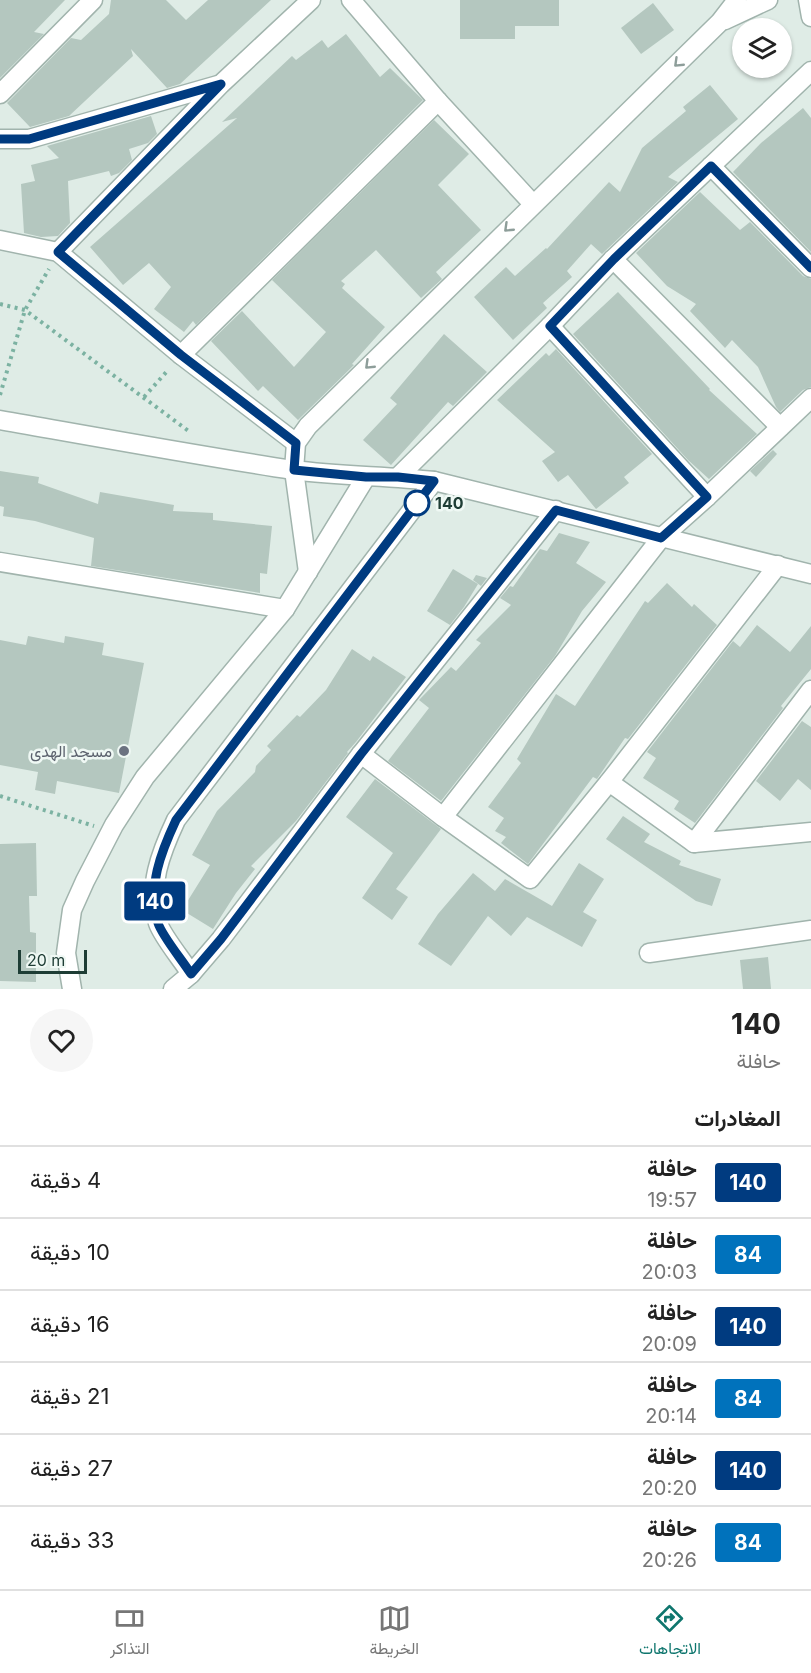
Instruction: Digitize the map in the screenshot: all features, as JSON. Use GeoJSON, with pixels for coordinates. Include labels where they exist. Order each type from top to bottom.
{"type":"FeatureCollection","features":[{"type":"Feature","properties":{"kind":"street"},"geometry":{"type":"LineString","coordinates":[[0,94],[93,0]]}},
{"type":"Feature","properties":{"kind":"street"},"geometry":{"type":"LineString","coordinates":[[58,252],[221,84],[311,0]]}},
{"type":"Feature","properties":{"kind":"street"},"geometry":{"type":"LineString","coordinates":[[351,0],[438,101],[533,204]]}},
{"type":"Feature","properties":{"kind":"street"},"geometry":{"type":"LineString","coordinates":[[308,572],[294,470],[296,443],[308,426],[720,22],[737,0]]}},
{"type":"Feature","properties":{"kind":"street"},"geometry":{"type":"LineString","coordinates":[[720,22],[768,0]]}},
{"type":"Feature","properties":{"kind":"street"},"geometry":{"type":"LineString","coordinates":[[808,0],[811,17]]}},
{"type":"Feature","properties":{"kind":"street"},"geometry":{"type":"LineString","coordinates":[[398,477],[614,259],[811,71]]}},
{"type":"Feature","properties":{"kind":"street"},"geometry":{"type":"LineString","coordinates":[[0,139],[29,139],[221,84]]}},
{"type":"Feature","properties":{"kind":"street"},"geometry":{"type":"LineString","coordinates":[[181,355],[438,101]]}},
{"type":"Feature","properties":{"kind":"street"},"geometry":{"type":"LineString","coordinates":[[711,166],[811,268]]}},
{"type":"Feature","properties":{"kind":"street"},"geometry":{"type":"LineString","coordinates":[[0,240],[58,252],[181,355],[296,443]]}},
{"type":"Feature","properties":{"kind":"street"},"geometry":{"type":"LineString","coordinates":[[614,259],[780,427]]}},
{"type":"Feature","properties":{"kind":"street"},"geometry":{"type":"LineString","coordinates":[[550,326],[707,497]]}},
{"type":"Feature","properties":{"kind":"street"},"geometry":{"type":"LineString","coordinates":[[443,817],[661,538],[811,398]]}},
{"type":"Feature","properties":{"kind":"street"},"geometry":{"type":"LineString","coordinates":[[0,420],[294,470],[434,481],[811,574]]}},
{"type":"Feature","properties":{"kind":"street"},"geometry":{"type":"LineString","coordinates":[[72,989],[66,954],[72,910],[110,831],[145,777],[285,609],[366,477]]}},
{"type":"Feature","properties":{"kind":"street"},"geometry":{"type":"LineString","coordinates":[[191,974],[158,924],[154,887],[161,854],[176,820],[434,481]]}},
{"type":"Feature","properties":{"kind":"street"},"geometry":{"type":"LineString","coordinates":[[173,989],[191,974],[221,939],[361,754],[556,510]]}},
{"type":"Feature","properties":{"kind":"street"},"geometry":{"type":"LineString","coordinates":[[0,562],[285,609]]}},
{"type":"Feature","properties":{"kind":"street"},"geometry":{"type":"LineString","coordinates":[[361,754],[443,817],[530,879],[609,782],[778,565]]}},
{"type":"Feature","properties":{"kind":"street"},"geometry":{"type":"LineString","coordinates":[[694,843],[811,690]]}},
{"type":"Feature","properties":{"kind":"street"},"geometry":{"type":"LineString","coordinates":[[609,782],[694,843],[811,832]]}},
{"type":"Feature","properties":{"kind":"street"},"geometry":{"type":"LineString","coordinates":[[649,953],[811,930]]}},
{"type":"Feature","properties":{"kind":"path"},"geometry":{"type":"LineString","coordinates":[[0,395],[25,310],[58,252]]}},
{"type":"Feature","properties":{"kind":"path"},"geometry":{"type":"LineString","coordinates":[[0,304],[25,310],[198,438]]}},
{"type":"Feature","properties":{"kind":"path"},"geometry":{"type":"LineString","coordinates":[[143,398],[181,355]]}},
{"type":"Feature","properties":{"kind":"path"},"geometry":{"type":"LineString","coordinates":[[0,796],[110,831]]}},
{"type":"Feature","properties":{"kind":"building"},"geometry":{"type":"Polygon","coordinates":[[[0,0],[65,0],[34,32],[44,34],[0,78],[0,0]]]}},
{"type":"Feature","properties":{"kind":"building"},"geometry":{"type":"Polygon","coordinates":[[[111,0],[166,0],[186,20],[208,0],[271,0],[180,84],[167,88],[131,49],[133,56],[69,116],[30,127],[7,103],[71,38],[81,40],[109,14],[111,0]]]}},
{"type":"Feature","properties":{"kind":"building"},"geometry":{"type":"Polygon","coordinates":[[[460,0],[559,0],[559,26],[515,26],[515,39],[460,39],[460,0]]]}},
{"type":"Feature","properties":{"kind":"building"},"geometry":{"type":"Polygon","coordinates":[[[653,3],[674,30],[641,54],[621,28],[653,3]]]}},
{"type":"Feature","properties":{"kind":"building"},"geometry":{"type":"Polygon","coordinates":[[[346,34],[380,77],[390,68],[423,100],[196,325],[193,321],[184,332],[154,309],[171,287],[149,263],[123,285],[90,247],[237,118],[222,122],[292,56],[296,60],[322,40],[328,48],[346,34]]]}},
{"type":"Feature","properties":{"kind":"building"},"geometry":{"type":"Polygon","coordinates":[[[710,85],[738,119],[668,177],[678,182],[602,254],[591,244],[567,271],[572,277],[543,303],[547,308],[513,340],[474,297],[506,267],[515,276],[547,249],[609,182],[620,192],[642,148],[686,111],[683,107],[710,85]]]}},
{"type":"Feature","properties":{"kind":"building"},"geometry":{"type":"Polygon","coordinates":[[[803,108],[811,118],[811,252],[733,172],[761,143],[803,108]]]}},
{"type":"Feature","properties":{"kind":"building"},"geometry":{"type":"Polygon","coordinates":[[[151,116],[157,134],[148,143],[129,149],[132,160],[119,173],[111,176],[109,171],[68,181],[70,223],[58,236],[41,237],[24,233],[21,184],[35,181],[31,165],[59,158],[47,146],[151,116]]]}},
{"type":"Feature","properties":{"kind":"building"},"geometry":{"type":"Polygon","coordinates":[[[434,120],[469,154],[438,185],[481,230],[436,272],[442,279],[421,298],[376,250],[341,281],[345,284],[342,288],[385,327],[352,364],[354,365],[298,420],[263,386],[258,391],[211,341],[242,311],[294,367],[326,332],[272,280],[434,120]]]}},
{"type":"Feature","properties":{"kind":"building"},"geometry":{"type":"Polygon","coordinates":[[[700,192],[740,230],[750,222],[803,276],[811,279],[811,387],[803,390],[780,412],[758,367],[732,340],[725,348],[690,311],[696,304],[667,286],[636,253],[700,192]]]}},
{"type":"Feature","properties":{"kind":"building"},"geometry":{"type":"Polygon","coordinates":[[[618,292],[709,390],[757,434],[709,479],[688,460],[573,334],[618,292]]]}},
{"type":"Feature","properties":{"kind":"building"},"geometry":{"type":"Polygon","coordinates":[[[444,334],[487,372],[453,406],[448,402],[391,465],[363,440],[397,404],[390,398],[444,334]]]}},
{"type":"Feature","properties":{"kind":"building"},"geometry":{"type":"Polygon","coordinates":[[[556,349],[652,454],[624,477],[629,483],[596,509],[568,475],[558,482],[542,461],[555,452],[497,400],[546,353],[549,356],[556,349]]]}},
{"type":"Feature","properties":{"kind":"building"},"geometry":{"type":"Polygon","coordinates":[[[773,450],[777,454],[756,477],[750,471],[773,450]]]}},
{"type":"Feature","properties":{"kind":"building"},"geometry":{"type":"Polygon","coordinates":[[[0,471],[39,477],[38,483],[98,504],[100,492],[174,505],[173,511],[213,513],[213,520],[272,526],[267,574],[260,573],[260,593],[91,566],[94,538],[35,521],[3,516],[4,507],[0,506],[0,471]]]}},
{"type":"Feature","properties":{"kind":"building"},"geometry":{"type":"Polygon","coordinates":[[[559,533],[590,542],[576,563],[606,582],[582,611],[555,656],[441,801],[388,761],[429,708],[419,700],[451,667],[456,671],[481,643],[476,640],[511,605],[500,598],[510,586],[513,587],[540,549],[547,551],[559,533]]]}},
{"type":"Feature","properties":{"kind":"building"},"geometry":{"type":"Polygon","coordinates":[[[453,569],[478,584],[450,625],[427,611],[453,569]]]}},
{"type":"Feature","properties":{"kind":"building"},"geometry":{"type":"Polygon","coordinates":[[[476,575],[487,578],[481,586],[473,580],[476,575]]]}},
{"type":"Feature","properties":{"kind":"building"},"geometry":{"type":"Polygon","coordinates":[[[667,583],[692,607],[694,604],[717,625],[628,739],[625,738],[597,779],[593,777],[528,864],[501,843],[506,837],[495,831],[504,818],[488,807],[521,763],[517,759],[556,694],[575,706],[645,601],[648,603],[667,583]]]}},
{"type":"Feature","properties":{"kind":"building"},"geometry":{"type":"Polygon","coordinates":[[[757,625],[790,652],[811,626],[811,669],[695,823],[674,809],[679,801],[643,778],[656,758],[647,752],[733,641],[740,647],[757,625]]]}},
{"type":"Feature","properties":{"kind":"building"},"geometry":{"type":"Polygon","coordinates":[[[28,636],[64,643],[65,636],[104,643],[102,655],[144,663],[119,793],[57,781],[55,794],[35,790],[38,772],[0,765],[0,640],[26,645],[28,636]]]}},
{"type":"Feature","properties":{"kind":"building"},"geometry":{"type":"Polygon","coordinates":[[[352,649],[370,661],[373,656],[406,677],[296,821],[251,866],[255,869],[236,893],[213,929],[182,910],[210,865],[192,855],[217,811],[255,772],[256,766],[271,750],[267,746],[297,715],[300,717],[326,690],[352,649]]]}},
{"type":"Feature","properties":{"kind":"building"},"geometry":{"type":"Polygon","coordinates":[[[802,721],[811,727],[811,790],[798,779],[780,801],[756,781],[802,721]]]}},
{"type":"Feature","properties":{"kind":"building"},"geometry":{"type":"Polygon","coordinates":[[[375,779],[441,829],[396,889],[408,897],[392,920],[362,898],[393,853],[346,817],[375,779]]]}},
{"type":"Feature","properties":{"kind":"building"},"geometry":{"type":"Polygon","coordinates":[[[623,816],[650,834],[644,842],[681,861],[679,865],[721,879],[712,906],[696,901],[606,839],[623,816]]]}},
{"type":"Feature","properties":{"kind":"building"},"geometry":{"type":"Polygon","coordinates":[[[36,843],[37,896],[29,896],[30,932],[36,933],[36,982],[0,981],[0,844],[36,843]]]}},
{"type":"Feature","properties":{"kind":"building"},"geometry":{"type":"Polygon","coordinates":[[[579,863],[604,879],[583,912],[597,920],[582,947],[527,917],[511,936],[488,916],[451,966],[418,944],[438,914],[473,873],[495,891],[505,879],[552,906],[579,863]]]}},
{"type":"Feature","properties":{"kind":"building"},"geometry":{"type":"Polygon","coordinates":[[[768,957],[771,989],[743,989],[740,960],[768,957]]]}},
{"type":"Feature","properties":{"kind":"bus line","name":"140"},"geometry":{"type":"LineString","coordinates":[[0,139],[29,139],[221,84],[58,252],[181,355],[296,443],[294,470],[434,481],[176,820],[161,854],[154,887],[158,924],[191,974],[221,939],[361,754],[556,510],[661,538],[707,497],[550,326],[614,259],[711,166],[811,268]]}},
{"type":"Feature","properties":{"kind":"place","name":"140"},"geometry":{"type":"Point","coordinates":[417,503]}},
{"type":"Feature","properties":{"kind":"place","name":"مسجد الهدى"},"geometry":{"type":"Point","coordinates":[124,751]}}]}
